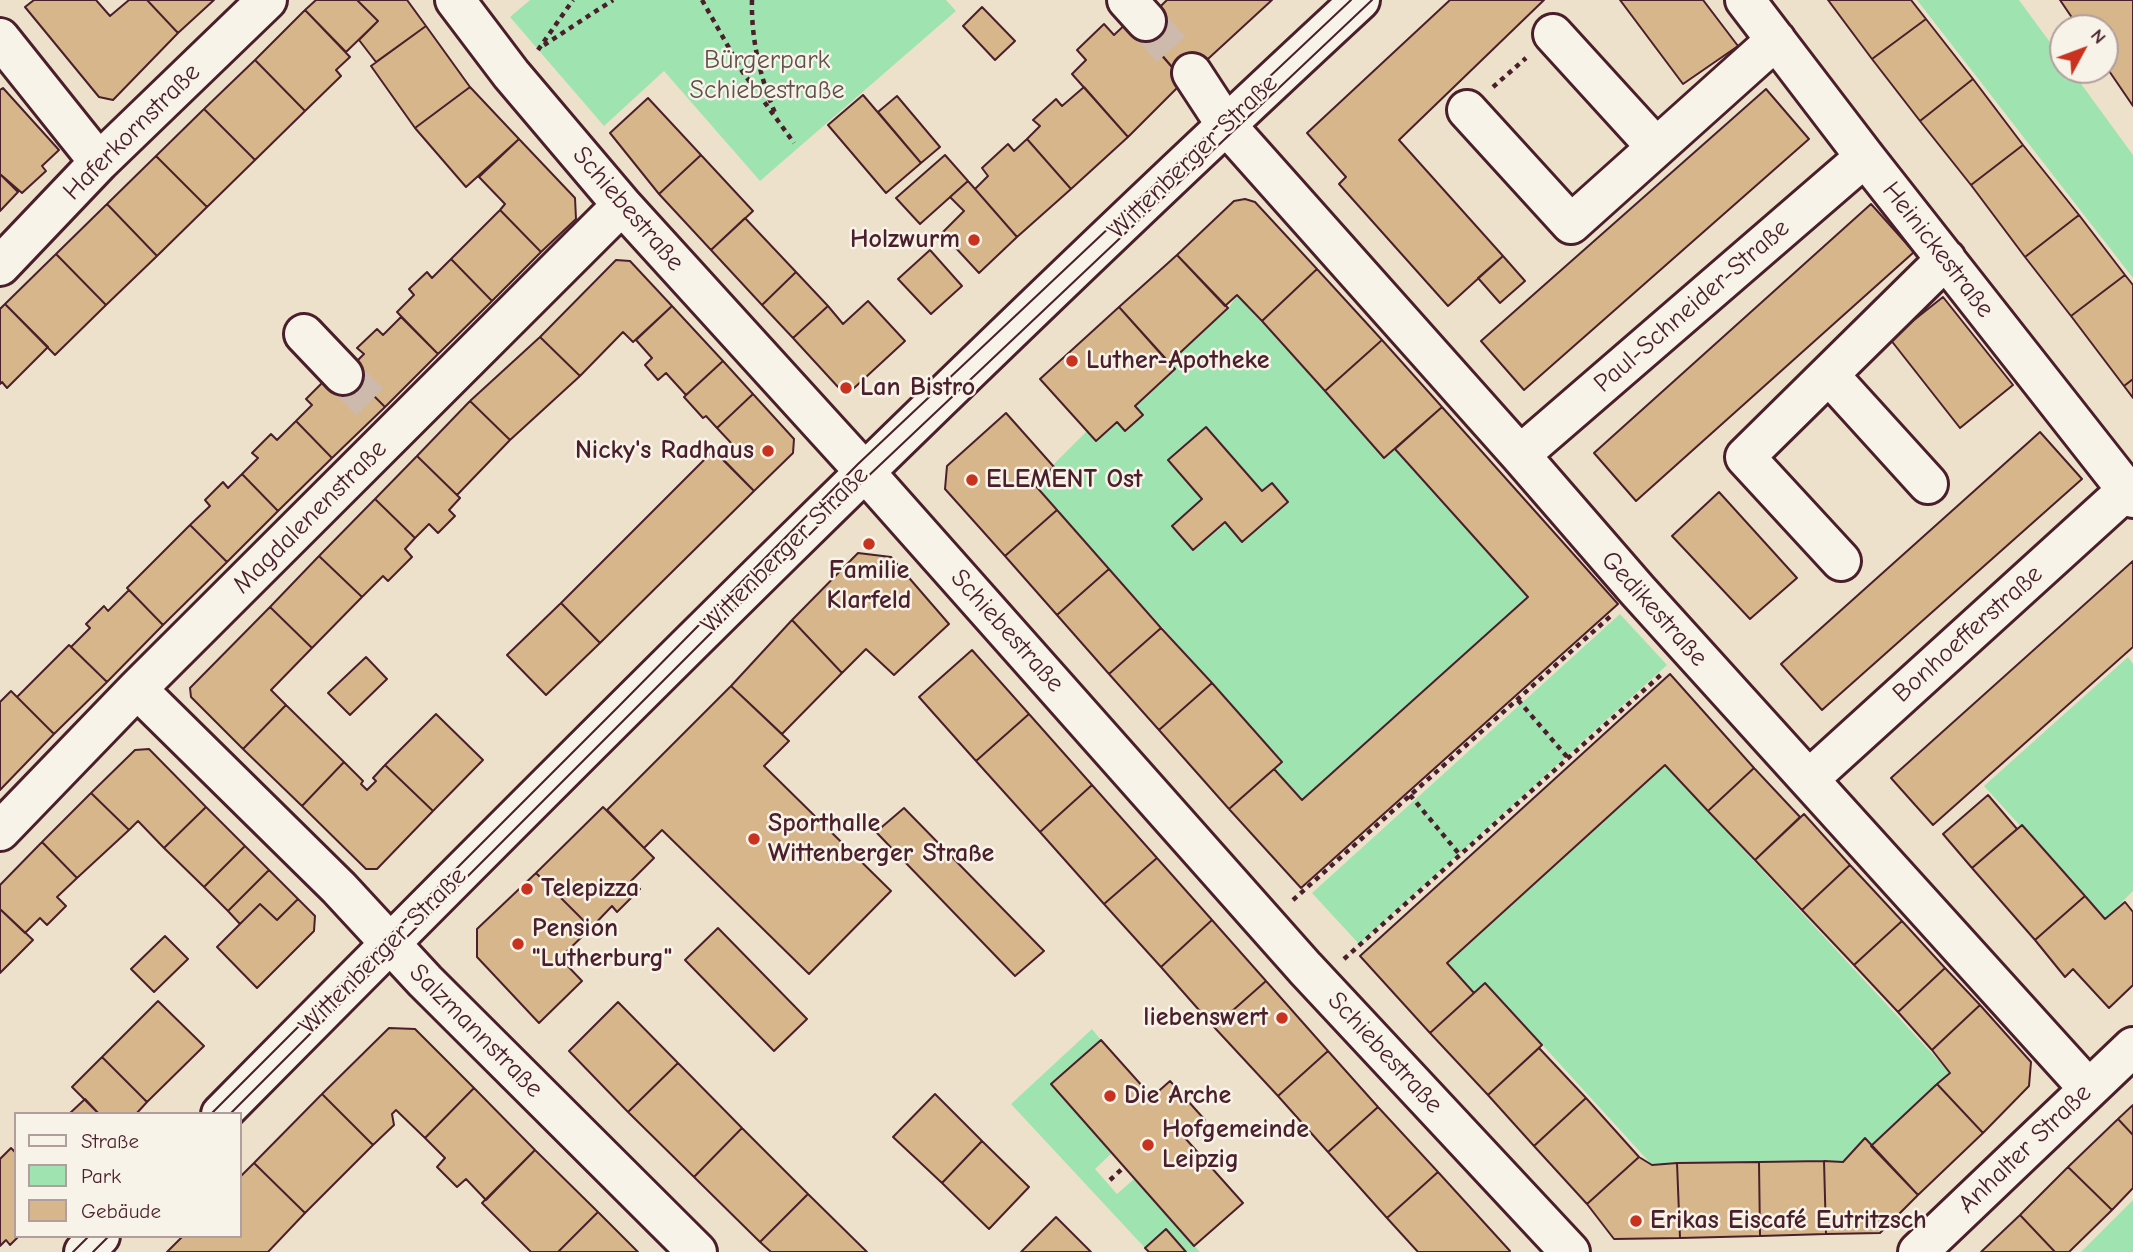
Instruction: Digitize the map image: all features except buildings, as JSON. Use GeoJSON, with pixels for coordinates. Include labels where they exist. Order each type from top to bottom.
{"type":"FeatureCollection","features":[{"type":"Feature","properties":{"kind":"street","name":"Haferkornstraße"},"geometry":{"type":"LineString","coordinates":[[0,266],[99,162],[267,0]]}},
{"type":"Feature","properties":{"kind":"street","name":"Schiebestraße"},"geometry":{"type":"LineString","coordinates":[[454,0],[511,74],[622,205],[864,471],[1318,982],[1570,1252]]}},
{"type":"Feature","properties":{"kind":"street","name":"Wittenberger Straße"},"geometry":{"type":"LineString","coordinates":[[223,1112],[864,471],[1360,0]]}},
{"type":"Feature","properties":{"kind":"street","name":"Heinickestraße"},"geometry":{"type":"LineString","coordinates":[[1745,0],[2130,494]]}},
{"type":"Feature","properties":{"kind":"street"},"geometry":{"type":"LineString","coordinates":[[1553,34],[1656,147]]}},
{"type":"Feature","properties":{"kind":"street"},"geometry":{"type":"LineString","coordinates":[[0,38],[99,162]]}},
{"type":"Feature","properties":{"kind":"street"},"geometry":{"type":"LineString","coordinates":[[1467,110],[1571,224],[1776,40]]}},
{"type":"Feature","properties":{"kind":"street","name":"Gedikestraße"},"geometry":{"type":"LineString","coordinates":[[1192,74],[1226,125],[1637,591],[2088,1088]]}},
{"type":"Feature","properties":{"kind":"street","name":"Paul-Schneider-Straße"},"geometry":{"type":"LineString","coordinates":[[1520,456],[1865,157]]}},
{"type":"Feature","properties":{"kind":"street","name":"Magdalenenstraße"},"geometry":{"type":"LineString","coordinates":[[0,831],[137,690],[388,421],[622,205]]}},
{"type":"Feature","properties":{"kind":"street"},"geometry":{"type":"LineString","coordinates":[[1840,561],[1745,457],[1946,259]]}},
{"type":"Feature","properties":{"kind":"street"},"geometry":{"type":"LineString","coordinates":[[304,334],[343,375]]}},
{"type":"Feature","properties":{"kind":"street"},"geometry":{"type":"LineString","coordinates":[[1829,374],[1928,484]]}},
{"type":"Feature","properties":{"kind":"street","name":"Bonhoefferstraße"},"geometry":{"type":"LineString","coordinates":[[1808,779],[2130,494]]}},
{"type":"Feature","properties":{"kind":"street","name":"Salzmannstraße"},"geometry":{"type":"LineString","coordinates":[[137,690],[339,888],[390,943],[697,1252]]}},
{"type":"Feature","properties":{"kind":"street","name":"Anhalter Straße"},"geometry":{"type":"LineString","coordinates":[[1918,1252],[2133,1047]]}},
{"type":"Feature","properties":{"kind":"street"},"geometry":{"type":"LineString","coordinates":[[84,1252],[98,1238]]}},
{"type":"Feature","properties":{"kind":"path"},"geometry":{"type":"LineString","coordinates":[[541,47],[573,0]]}},
{"type":"Feature","properties":{"kind":"path"},"geometry":{"type":"LineString","coordinates":[[511,74],[541,47],[588,19],[613,0]]}},
{"type":"Feature","properties":{"kind":"path"},"geometry":{"type":"LineString","coordinates":[[702,0],[737,62],[794,143]]}},
{"type":"Feature","properties":{"kind":"path"},"geometry":{"type":"LineString","coordinates":[[752,0],[751,16],[759,68],[778,120]]}},
{"type":"Feature","properties":{"kind":"path"},"geometry":{"type":"LineString","coordinates":[[1467,110],[1553,34]]}},
{"type":"Feature","properties":{"kind":"path"},"geometry":{"type":"LineString","coordinates":[[1266,923],[1637,591]]}},
{"type":"Feature","properties":{"kind":"path"},"geometry":{"type":"LineString","coordinates":[[1318,982],[1690,649]]}},
{"type":"Feature","properties":{"kind":"path"},"geometry":{"type":"LineString","coordinates":[[1518,700],[1568,758]]}},
{"type":"Feature","properties":{"kind":"path"},"geometry":{"type":"LineString","coordinates":[[1410,795],[1460,855]]}},
{"type":"Feature","properties":{"kind":"path"},"geometry":{"type":"LineString","coordinates":[[1110,1180],[1124,1167]]}},
{"type":"Feature","properties":{"kind":"green space","name":"Bürgerpark Schiebestraße"},"geometry":{"type":"Polygon","coordinates":[[[530,0],[946,0],[956,11],[760,181],[664,71],[604,126],[510,17],[530,0]]]}},
{"type":"Feature","properties":{"kind":"green space"},"geometry":{"type":"Polygon","coordinates":[[[1917,0],[2019,0],[2049,41],[2049,84],[2081,84],[2133,155],[2133,278],[1917,0]]]}},
{"type":"Feature","properties":{"kind":"green space"},"geometry":{"type":"Polygon","coordinates":[[[1237,295],[1384,457],[1395,449],[1528,597],[1302,800],[1274,769],[1282,761],[1034,484],[1087,431],[1097,441],[1175,370],[1169,363],[1228,309],[1237,295]]]}},
{"type":"Feature","properties":{"kind":"green space"},"geometry":{"type":"Polygon","coordinates":[[[1620,614],[1667,665],[1359,944],[1312,893],[1620,614]]]}},
{"type":"Feature","properties":{"kind":"green space"},"geometry":{"type":"Polygon","coordinates":[[[2128,657],[2133,664],[2133,891],[2105,919],[1984,786],[2128,657]]]}},
{"type":"Feature","properties":{"kind":"green space"},"geometry":{"type":"Polygon","coordinates":[[[1665,765],[1950,1073],[1871,1146],[1865,1139],[1843,1162],[1652,1165],[1486,983],[1474,993],[1447,963],[1665,765]]]}},
{"type":"Feature","properties":{"kind":"green space"},"geometry":{"type":"Polygon","coordinates":[[[1092,1029],[1101,1040],[1051,1084],[1112,1153],[1095,1169],[1117,1194],[1134,1179],[1200,1252],[1186,1252],[1166,1230],[1145,1248],[1011,1104],[1092,1029]]]}},
{"type":"Feature","properties":{"kind":"green space"},"geometry":{"type":"Polygon","coordinates":[[[2133,1200],[2133,1252],[2081,1252],[2133,1200]]]}},
{"type":"Feature","properties":{"kind":"tunnel"},"geometry":{"type":"LineString","coordinates":[[1146,21],[1192,73]]}},
{"type":"Feature","properties":{"kind":"tunnel"},"geometry":{"type":"LineString","coordinates":[[343,375],[380,412]]}},
{"type":"Feature","properties":{"kind":"tram line"},"geometry":{"type":"LineString","coordinates":[[213,1112],[858,464],[1351,0]]}},
{"type":"Feature","properties":{"kind":"tram line"},"geometry":{"type":"LineString","coordinates":[[232,1112],[863,481],[1372,0]]}},
{"type":"Feature","properties":{"kind":"tram line"},"geometry":{"type":"LineString","coordinates":[[73,1252],[87,1238]]}},
{"type":"Feature","properties":{"kind":"tram line"},"geometry":{"type":"LineString","coordinates":[[93,1252],[107,1238]]}},
{"type":"Feature","properties":{"kind":"place","name":"Holzwurm"},"geometry":{"type":"Point","coordinates":[974,240]}},
{"type":"Feature","properties":{"kind":"place","name":"Luther-Apotheke"},"geometry":{"type":"Point","coordinates":[1072,361]}},
{"type":"Feature","properties":{"kind":"place","name":"Lan Bistro"},"geometry":{"type":"Point","coordinates":[846,388]}},
{"type":"Feature","properties":{"kind":"place","name":"Nicky's Radhaus"},"geometry":{"type":"Point","coordinates":[768,451]}},
{"type":"Feature","properties":{"kind":"place","name":"ELEMENT Ost"},"geometry":{"type":"Point","coordinates":[972,480]}},
{"type":"Feature","properties":{"kind":"place","name":"Familie Klarfeld"},"geometry":{"type":"Point","coordinates":[869,544]}},
{"type":"Feature","properties":{"kind":"place","name":"Sporthalle Wittenberger Straße"},"geometry":{"type":"Point","coordinates":[754,839]}},
{"type":"Feature","properties":{"kind":"place","name":"Telepizza"},"geometry":{"type":"Point","coordinates":[527,889]}},
{"type":"Feature","properties":{"kind":"place","name":"Pension \"Lutherburg\""},"geometry":{"type":"Point","coordinates":[518,944]}},
{"type":"Feature","properties":{"kind":"place","name":"liebenswert"},"geometry":{"type":"Point","coordinates":[1282,1018]}},
{"type":"Feature","properties":{"kind":"place","name":"Die Arche"},"geometry":{"type":"Point","coordinates":[1110,1096]}},
{"type":"Feature","properties":{"kind":"place","name":"Hofgemeinde Leipzig"},"geometry":{"type":"Point","coordinates":[1148,1145]}},
{"type":"Feature","properties":{"kind":"place","name":"Erikas Eiscafé Eutritzsch"},"geometry":{"type":"Point","coordinates":[1636,1221]}}]}
